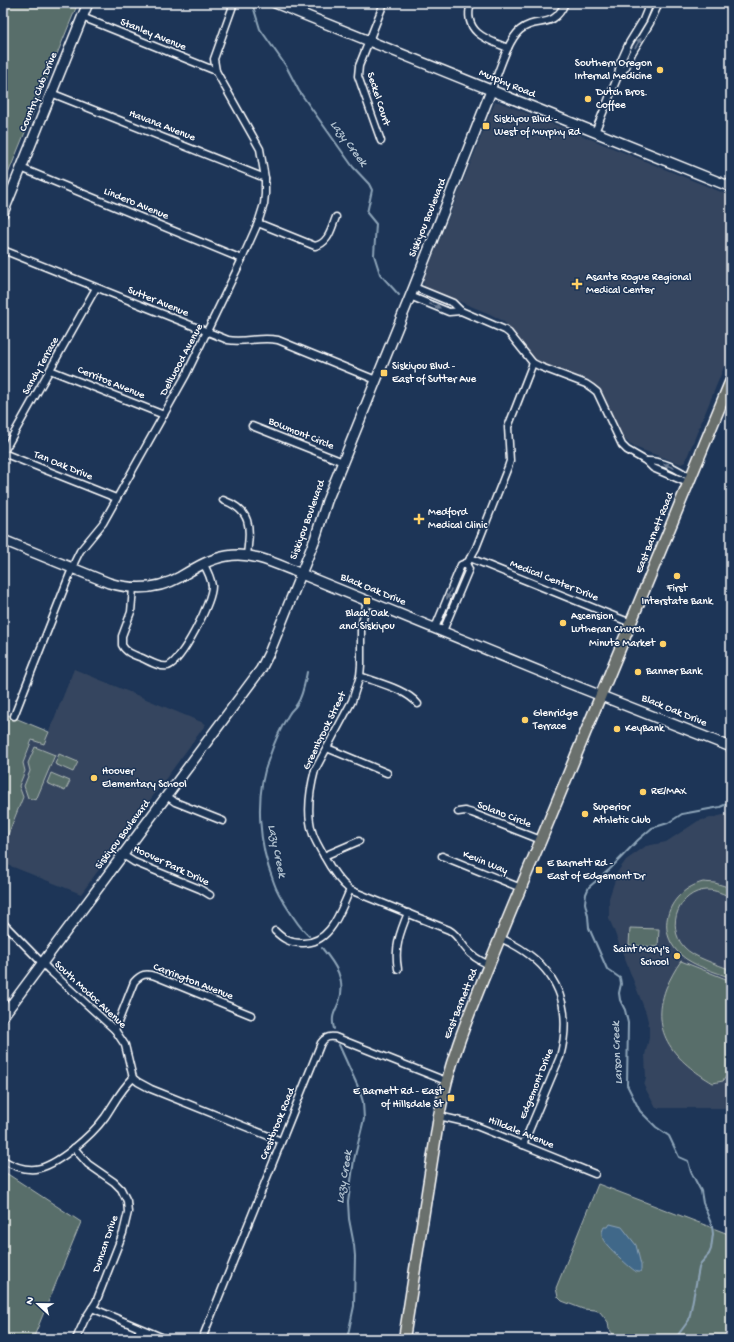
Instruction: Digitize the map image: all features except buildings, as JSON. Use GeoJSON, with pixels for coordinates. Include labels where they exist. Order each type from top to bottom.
{"type":"FeatureCollection","features":[{"type":"Feature","properties":{"kind":"main road","name":"East Barnett Road"},"geometry":{"type":"LineString","coordinates":[[601,695],[731,380]]}},
{"type":"Feature","properties":{"kind":"main road","name":"East Barnett Rd"},"geometry":{"type":"LineString","coordinates":[[404,1339],[439,1116],[446,1081],[462,1032],[601,695]]}},
{"type":"Feature","properties":{"kind":"street","name":"Country Club Drive"},"geometry":{"type":"LineString","coordinates":[[3,213],[88,3]]}},
{"type":"Feature","properties":{"kind":"street"},"geometry":{"type":"LineString","coordinates":[[216,71],[214,59],[234,3]]}},
{"type":"Feature","properties":{"kind":"street","name":"Murphy Road"},"geometry":{"type":"LineString","coordinates":[[275,3],[731,187]]}},
{"type":"Feature","properties":{"kind":"street","name":"Seckel Court"},"geometry":{"type":"LineString","coordinates":[[381,141],[358,76],[359,66],[384,3]]}},
{"type":"Feature","properties":{"kind":"street"},"geometry":{"type":"LineString","coordinates":[[471,3],[469,10],[470,18],[473,27],[478,34],[485,39],[508,48]]}},
{"type":"Feature","properties":{"kind":"street","name":"Siskiyou Boulevard"},"geometry":{"type":"LineString","coordinates":[[3,1016],[261,669],[270,651],[315,539],[327,501],[342,462],[414,287],[511,41],[520,30],[527,26],[552,20],[557,16],[565,3]]}},
{"type":"Feature","properties":{"kind":"street"},"geometry":{"type":"LineString","coordinates":[[595,132],[618,76],[620,63],[629,43],[643,20],[650,3]]}},
{"type":"Feature","properties":{"kind":"street"},"geometry":{"type":"LineString","coordinates":[[618,76],[626,67],[634,48],[650,23],[659,3]]}},
{"type":"Feature","properties":{"kind":"street","name":"Stanley Avenue"},"geometry":{"type":"LineString","coordinates":[[82,17],[216,71]]}},
{"type":"Feature","properties":{"kind":"street","name":"Dellwood Avenue"},"geometry":{"type":"LineString","coordinates":[[14,716],[29,682],[36,659],[80,551],[103,523],[184,380],[208,333],[242,259],[258,223],[264,204],[265,178],[260,149],[216,71]]}},
{"type":"Feature","properties":{"kind":"street","name":"Havana Avenue"},"geometry":{"type":"LineString","coordinates":[[51,93],[265,178]]}},
{"type":"Feature","properties":{"kind":"street","name":"Lindero Avenue"},"geometry":{"type":"LineString","coordinates":[[21,168],[242,259]]}},
{"type":"Feature","properties":{"kind":"street"},"geometry":{"type":"LineString","coordinates":[[258,223],[316,246],[321,245],[326,241],[336,217]]}},
{"type":"Feature","properties":{"kind":"street","name":"Sutter Avenue"},"geometry":{"type":"LineString","coordinates":[[3,250],[228,340],[235,342],[269,338],[278,340],[376,380]]}},
{"type":"Feature","properties":{"kind":"street"},"geometry":{"type":"LineString","coordinates":[[414,287],[452,303],[461,311],[493,324],[509,333],[534,363],[541,367],[592,388],[597,392],[622,445],[627,450],[646,461],[653,468],[689,481]]}},
{"type":"Feature","properties":{"kind":"street","name":"Sandy Terrace"},"geometry":{"type":"LineString","coordinates":[[3,453],[96,288]]}},
{"type":"Feature","properties":{"kind":"street"},"geometry":{"type":"LineString","coordinates":[[410,296],[449,312],[461,311]]}},
{"type":"Feature","properties":{"kind":"street"},"geometry":{"type":"LineString","coordinates":[[439,630],[461,566],[468,561],[476,548],[508,467],[510,461],[508,427],[534,363]]}},
{"type":"Feature","properties":{"kind":"street","name":"Cerritos Avenue"},"geometry":{"type":"LineString","coordinates":[[50,370],[164,415]]}},
{"type":"Feature","properties":{"kind":"street","name":"Bowmont Circle"},"geometry":{"type":"LineString","coordinates":[[252,426],[342,462]]}},
{"type":"Feature","properties":{"kind":"street","name":"Tan Oak Drive"},"geometry":{"type":"LineString","coordinates":[[3,453],[116,498]]}},
{"type":"Feature","properties":{"kind":"street"},"geometry":{"type":"LineString","coordinates":[[223,500],[241,510],[246,516],[250,532],[247,556]]}},
{"type":"Feature","properties":{"kind":"street","name":"Black Oak Drive"},"geometry":{"type":"LineString","coordinates":[[3,540],[109,583],[122,587],[133,588],[151,587],[171,582],[204,563],[228,556],[247,556],[268,560],[731,747]]}},
{"type":"Feature","properties":{"kind":"street","name":"Medical Center Drive"},"geometry":{"type":"LineString","coordinates":[[468,561],[631,623]]}},
{"type":"Feature","properties":{"kind":"street"},"geometry":{"type":"LineString","coordinates":[[133,588],[131,612],[122,636],[122,645],[130,654],[161,666],[169,665],[173,663],[187,644],[201,619],[209,600],[212,585],[204,563]]}},
{"type":"Feature","properties":{"kind":"street","name":"Greenbrook Street"},"geometry":{"type":"LineString","coordinates":[[367,601],[361,627],[360,676],[352,701],[315,770],[310,789],[309,807],[311,830],[328,865],[350,890],[449,930],[454,933],[467,951],[489,965]]}},
{"type":"Feature","properties":{"kind":"street"},"geometry":{"type":"LineString","coordinates":[[360,676],[405,694],[413,698],[418,704]]}},
{"type":"Feature","properties":{"kind":"street"},"geometry":{"type":"LineString","coordinates":[[327,748],[387,773]]}},
{"type":"Feature","properties":{"kind":"street"},"geometry":{"type":"LineString","coordinates":[[167,796],[175,802],[223,821]]}},
{"type":"Feature","properties":{"kind":"street","name":"Solano Circle"},"geometry":{"type":"LineString","coordinates":[[458,812],[465,811],[472,813],[542,840]]}},
{"type":"Feature","properties":{"kind":"street"},"geometry":{"type":"LineString","coordinates":[[324,856],[359,841]]}},
{"type":"Feature","properties":{"kind":"street","name":"Hoover Park Drive"},"geometry":{"type":"LineString","coordinates":[[123,855],[134,862],[200,889],[210,895]]}},
{"type":"Feature","properties":{"kind":"street","name":"Kevin Way"},"geometry":{"type":"LineString","coordinates":[[442,856],[521,888]]}},
{"type":"Feature","properties":{"kind":"street"},"geometry":{"type":"LineString","coordinates":[[275,931],[289,942],[312,943],[320,939],[329,931],[350,890]]}},
{"type":"Feature","properties":{"kind":"street"},"geometry":{"type":"LineString","coordinates":[[398,969],[396,952],[397,943],[408,913]]}},
{"type":"Feature","properties":{"kind":"street","name":"South Modoc Avenue"},"geometry":{"type":"LineString","coordinates":[[3,923],[42,963],[115,1030],[125,1045],[133,1078]]}},
{"type":"Feature","properties":{"kind":"street","name":"Edgemont Drive"},"geometry":{"type":"LineString","coordinates":[[500,938],[518,946],[541,964],[554,982],[561,999],[564,1014],[564,1043],[560,1057],[523,1145]]}},
{"type":"Feature","properties":{"kind":"street","name":"Carrington Avenue"},"geometry":{"type":"LineString","coordinates":[[115,1030],[134,982],[146,974],[155,976],[251,1015]]}},
{"type":"Feature","properties":{"kind":"street","name":"Crestbrook Road"},"geometry":{"type":"LineString","coordinates":[[202,1339],[321,1043],[328,1037],[335,1037],[446,1081]]}},
{"type":"Feature","properties":{"kind":"street"},"geometry":{"type":"LineString","coordinates":[[3,1160],[20,1168],[35,1169],[52,1163],[74,1148],[97,1127],[121,1091],[133,1078],[150,1089],[281,1142]]}},
{"type":"Feature","properties":{"kind":"street","name":"Hilldale Avenue"},"geometry":{"type":"LineString","coordinates":[[439,1116],[468,1123],[595,1174]]}},
{"type":"Feature","properties":{"kind":"street","name":"Duncan Drive"},"geometry":{"type":"LineString","coordinates":[[74,1148],[88,1164],[114,1182],[120,1189],[127,1201],[128,1212],[123,1233],[92,1308],[76,1339]]}},
{"type":"Feature","properties":{"kind":"street"},"geometry":{"type":"LineString","coordinates":[[92,1308],[166,1339]]}},
{"type":"Feature","properties":{"kind":"street"},"geometry":{"type":"LineString","coordinates":[[136,1339],[140,1328]]}},
{"type":"Feature","properties":{"kind":"shaded area","name":"Asante Rogue Regional Medical Center"},"geometry":{"type":"Polygon","coordinates":[[[495,102],[499,102],[731,196],[731,350],[685,462],[681,464],[634,447],[624,439],[600,389],[590,381],[539,362],[533,358],[503,321],[490,314],[424,287],[423,281],[495,102]]]}},
{"type":"Feature","properties":{"kind":"shaded area","name":"Hoover Elementary School"},"geometry":{"type":"Polygon","coordinates":[[[74,669],[206,724],[81,894],[3,863],[3,847],[23,797],[19,786],[25,771],[23,763],[33,740],[44,744],[74,669]]]}},
{"type":"Feature","properties":{"kind":"shaded area","name":"Saint Mary's School"},"geometry":{"type":"Polygon","coordinates":[[[731,811],[731,1108],[656,1108],[644,1086],[646,1078],[645,1055],[649,1038],[649,1026],[646,1013],[609,918],[609,898],[616,874],[626,860],[646,846],[666,842],[698,821],[727,814],[731,811]]]}},
{"type":"Feature","properties":{"kind":"shaded area"},"geometry":{"type":"Polygon","coordinates":[[[610,1224],[622,1227],[636,1245],[641,1265],[640,1272],[637,1272],[630,1267],[603,1239],[602,1233],[604,1227],[608,1227],[610,1224]]]}},
{"type":"Feature","properties":{"kind":"green space"},"geometry":{"type":"Polygon","coordinates":[[[3,3],[78,3],[3,186],[3,3]]]}},
{"type":"Feature","properties":{"kind":"green space"},"geometry":{"type":"Polygon","coordinates":[[[3,713],[49,732],[44,744],[32,740],[23,763],[25,771],[19,786],[23,797],[3,847],[3,713]]]}},
{"type":"Feature","properties":{"kind":"green space"},"geometry":{"type":"Polygon","coordinates":[[[35,747],[55,755],[36,800],[28,798],[24,786],[30,771],[28,763],[35,747]]]}},
{"type":"Feature","properties":{"kind":"green space"},"geometry":{"type":"Polygon","coordinates":[[[59,754],[78,762],[73,772],[55,764],[59,754]]]}},
{"type":"Feature","properties":{"kind":"green space"},"geometry":{"type":"Polygon","coordinates":[[[51,773],[70,781],[65,791],[47,783],[51,773]]]}},
{"type":"Feature","properties":{"kind":"green space"},"geometry":{"type":"Polygon","coordinates":[[[703,882],[715,883],[731,888],[731,897],[710,890],[697,892],[689,896],[682,903],[678,911],[676,929],[678,939],[688,951],[700,958],[731,970],[731,978],[698,966],[686,959],[673,945],[668,934],[667,923],[669,912],[674,902],[681,894],[691,887],[703,882]]]}},
{"type":"Feature","properties":{"kind":"green space"},"geometry":{"type":"Polygon","coordinates":[[[630,928],[659,929],[658,947],[629,945],[630,928]]]}},
{"type":"Feature","properties":{"kind":"green space"},"geometry":{"type":"Polygon","coordinates":[[[681,961],[731,981],[731,1069],[723,1081],[713,1083],[688,1065],[677,1055],[669,1044],[664,1032],[661,1019],[662,1004],[666,988],[681,961]]]}},
{"type":"Feature","properties":{"kind":"green space"},"geometry":{"type":"Polygon","coordinates":[[[3,1171],[81,1222],[33,1339],[3,1339],[3,1171]]]}},
{"type":"Feature","properties":{"kind":"green space"},"geometry":{"type":"Polygon","coordinates":[[[598,1184],[731,1235],[731,1339],[617,1339],[609,1329],[608,1322],[600,1312],[583,1309],[562,1301],[558,1297],[556,1288],[598,1184]]]}},
{"type":"Feature","properties":{"kind":"waterway","name":"Lazy Creek"},"geometry":{"type":"LineString","coordinates":[[253,6],[260,29],[286,66],[299,91],[353,167],[369,184],[372,190],[367,213],[376,224],[374,255],[380,274],[399,295]]}},
{"type":"Feature","properties":{"kind":"waterway","name":"Lazy Creek"},"geometry":{"type":"LineString","coordinates":[[307,672],[301,697],[283,724],[264,773],[261,789],[260,821],[265,853],[274,883],[292,915],[309,936]]}},
{"type":"Feature","properties":{"kind":"waterway","name":"Larson Creek"},"geometry":{"type":"LineString","coordinates":[[675,1339],[689,1320],[699,1268],[711,1249],[713,1234],[712,1226],[703,1203],[701,1191],[691,1172],[688,1161],[679,1157],[669,1136],[656,1127],[640,1111],[627,1085],[628,1023],[625,1010],[620,1000],[620,978],[607,969],[589,928],[585,903],[586,894],[589,887],[610,869],[652,828],[668,823],[682,814],[720,807],[731,802]]}},
{"type":"Feature","properties":{"kind":"waterway","name":"Lazy Creek"},"geometry":{"type":"LineString","coordinates":[[322,948],[335,966],[341,979],[341,994],[333,1018],[334,1029]]}},
{"type":"Feature","properties":{"kind":"waterway","name":"Lazy Creek"},"geometry":{"type":"LineString","coordinates":[[339,1045],[359,1089],[363,1102],[364,1119],[354,1160],[348,1202],[355,1256],[354,1306],[347,1339]]}},
{"type":"Feature","properties":{"kind":"place","name":"Southern Oregon Internal Medicine"},"geometry":{"type":"Point","coordinates":[660,70]}},
{"type":"Feature","properties":{"kind":"place","name":"Dutch Bros. Coffee"},"geometry":{"type":"Point","coordinates":[588,99]}},
{"type":"Feature","properties":{"kind":"place","name":"Siskiyou Blvd - West of Murphy Rd"},"geometry":{"type":"Point","coordinates":[486,126]}},
{"type":"Feature","properties":{"kind":"place","name":"Asante Rogue Regional Medical Center"},"geometry":{"type":"Point","coordinates":[577,284]}},
{"type":"Feature","properties":{"kind":"place","name":"Siskiyou Blvd - East of Sutter Ave"},"geometry":{"type":"Point","coordinates":[384,373]}},
{"type":"Feature","properties":{"kind":"place","name":"Medford Medical Clinic"},"geometry":{"type":"Point","coordinates":[419,519]}},
{"type":"Feature","properties":{"kind":"place","name":"First Interstate Bank"},"geometry":{"type":"Point","coordinates":[677,576]}},
{"type":"Feature","properties":{"kind":"place","name":"Black Oak and Siskiyou"},"geometry":{"type":"Point","coordinates":[367,601]}},
{"type":"Feature","properties":{"kind":"place","name":"Ascension Lutheran Church"},"geometry":{"type":"Point","coordinates":[563,623]}},
{"type":"Feature","properties":{"kind":"place","name":"Minute Market"},"geometry":{"type":"Point","coordinates":[663,644]}},
{"type":"Feature","properties":{"kind":"place","name":"Banner Bank"},"geometry":{"type":"Point","coordinates":[638,672]}},
{"type":"Feature","properties":{"kind":"place","name":"Glenridge Terrace"},"geometry":{"type":"Point","coordinates":[525,720]}},
{"type":"Feature","properties":{"kind":"place","name":"KeyBank"},"geometry":{"type":"Point","coordinates":[617,729]}},
{"type":"Feature","properties":{"kind":"place","name":"Hoover Elementary School"},"geometry":{"type":"Point","coordinates":[94,778]}},
{"type":"Feature","properties":{"kind":"place","name":"RE/MAX"},"geometry":{"type":"Point","coordinates":[643,792]}},
{"type":"Feature","properties":{"kind":"place","name":"Superior Athletic Club"},"geometry":{"type":"Point","coordinates":[585,814]}},
{"type":"Feature","properties":{"kind":"place","name":"E Barnett Rd - East of Edgemont Dr"},"geometry":{"type":"Point","coordinates":[539,870]}},
{"type":"Feature","properties":{"kind":"place","name":"Saint Mary's School"},"geometry":{"type":"Point","coordinates":[677,956]}},
{"type":"Feature","properties":{"kind":"place","name":"E Barnett Rd - East of Hillsdale St"},"geometry":{"type":"Point","coordinates":[451,1098]}}]}
